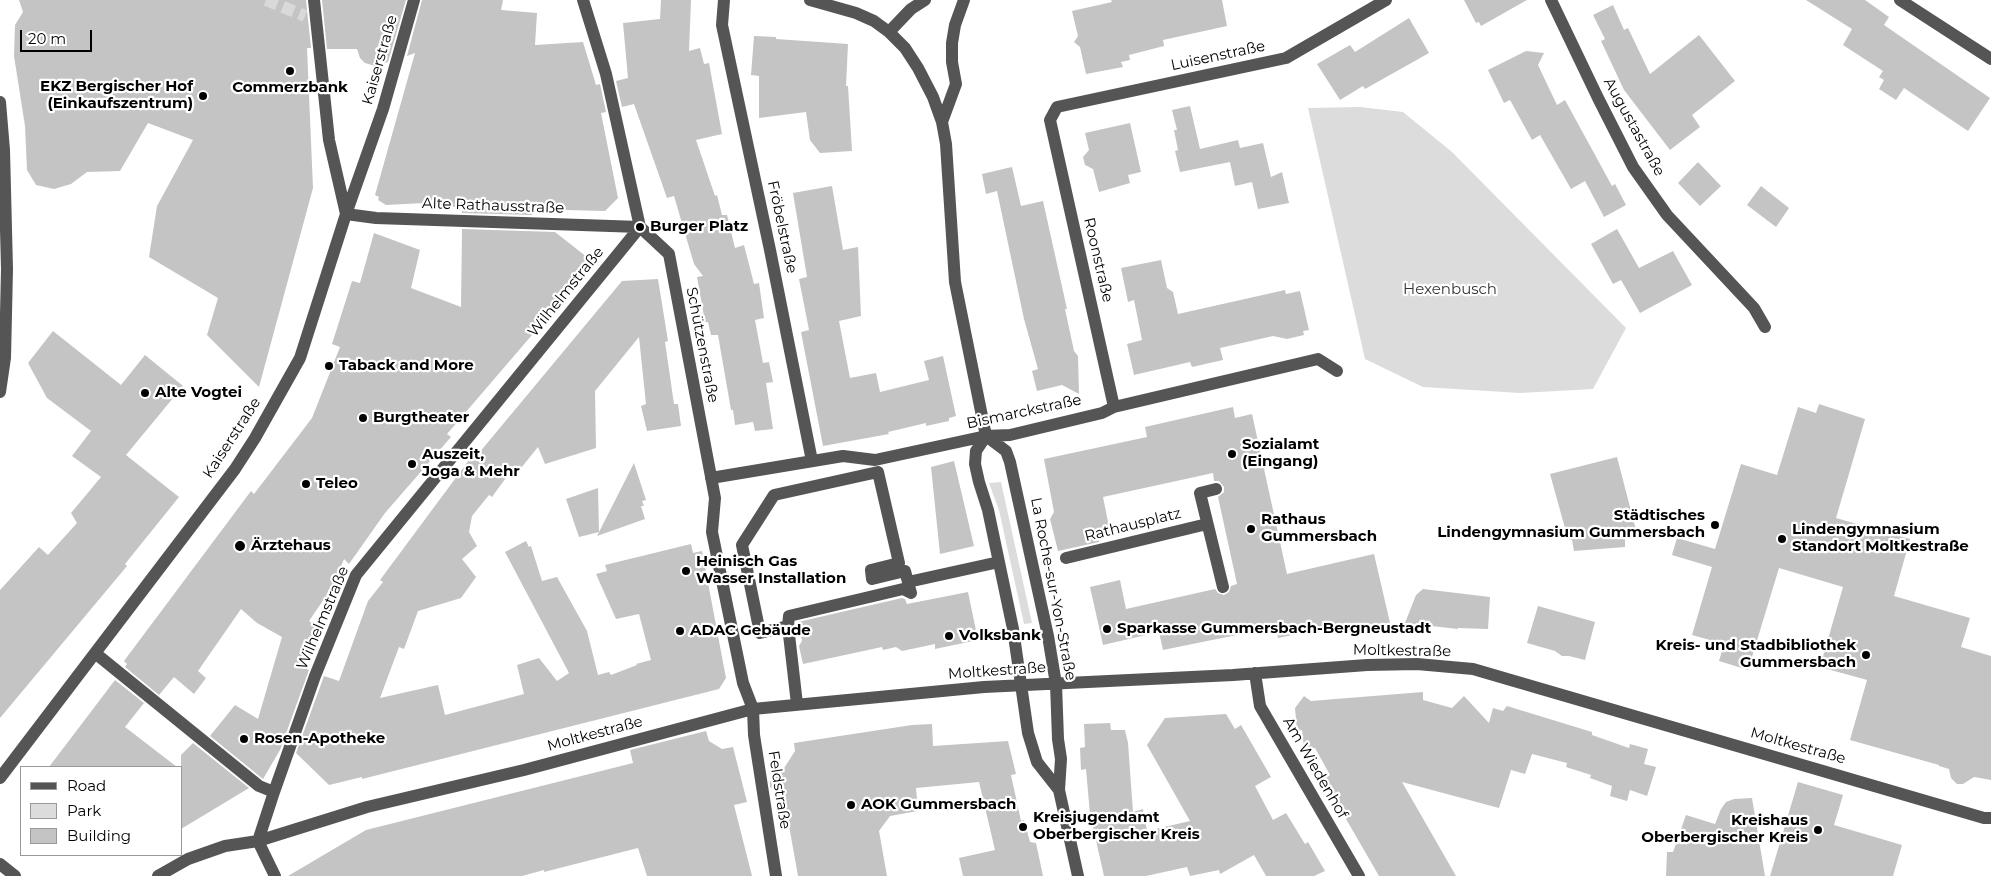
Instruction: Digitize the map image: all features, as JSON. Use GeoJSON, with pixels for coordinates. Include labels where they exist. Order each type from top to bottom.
{"type":"FeatureCollection","features":[{"type":"Feature","properties":{"kind":"street"},"geometry":{"type":"LineString","coordinates":[[314,0],[310,16],[329,140],[346,214]]}},
{"type":"Feature","properties":{"kind":"street","name":"Kaiserstraße"},"geometry":{"type":"LineString","coordinates":[[0,778],[235,469],[259,431],[300,358],[346,214],[383,109],[414,0]]}},
{"type":"Feature","properties":{"kind":"street"},"geometry":{"type":"LineString","coordinates":[[583,0],[606,74],[640,227]]}},
{"type":"Feature","properties":{"kind":"street","name":"Fröbelstraße"},"geometry":{"type":"LineString","coordinates":[[724,0],[722,25],[768,240],[812,461]]}},
{"type":"Feature","properties":{"kind":"street"},"geometry":{"type":"LineString","coordinates":[[810,0],[856,13],[874,21],[888,32],[905,48],[918,68],[934,97],[942,122],[946,144],[955,282],[986,436],[976,451],[976,464],[1015,641],[1028,734],[1037,762],[1059,790]]}},
{"type":"Feature","properties":{"kind":"street"},"geometry":{"type":"LineString","coordinates":[[888,32],[911,8],[925,0]]}},
{"type":"Feature","properties":{"kind":"street"},"geometry":{"type":"LineString","coordinates":[[942,122],[956,84],[952,62],[952,43],[955,25],[964,0]]}},
{"type":"Feature","properties":{"kind":"street","name":"Luisenstraße"},"geometry":{"type":"LineString","coordinates":[[1050,120],[1057,108],[1286,58],[1386,0]]}},
{"type":"Feature","properties":{"kind":"street","name":"Augustastraße"},"geometry":{"type":"LineString","coordinates":[[1552,0],[1633,167],[1667,215],[1754,308],[1765,326]]}},
{"type":"Feature","properties":{"kind":"street"},"geometry":{"type":"LineString","coordinates":[[1900,0],[1991,59]]}},
{"type":"Feature","properties":{"kind":"street"},"geometry":{"type":"LineString","coordinates":[[0,102],[4,150],[5,358],[0,392]]}},
{"type":"Feature","properties":{"kind":"street","name":"Roonstraße"},"geometry":{"type":"LineString","coordinates":[[1050,120],[1114,407]]}},
{"type":"Feature","properties":{"kind":"street","name":"Alte Rathausstraße"},"geometry":{"type":"LineString","coordinates":[[346,214],[376,218],[640,227]]}},
{"type":"Feature","properties":{"kind":"street","name":"Schützenstraße"},"geometry":{"type":"LineString","coordinates":[[640,227],[669,254],[715,498],[712,532],[743,683],[753,709]]}},
{"type":"Feature","properties":{"kind":"street","name":"Wilhelmstraße"},"geometry":{"type":"LineString","coordinates":[[258,842],[315,676],[356,575],[640,227]]}},
{"type":"Feature","properties":{"kind":"street","name":"Bismarckstraße"},"geometry":{"type":"LineString","coordinates":[[711,478],[842,456],[875,460],[986,436],[1010,435],[1102,413],[1114,407],[1318,359],[1338,371]]}},
{"type":"Feature","properties":{"kind":"street","name":"La Roche-sur-Yon-Straße"},"geometry":{"type":"LineString","coordinates":[[986,436],[1006,451],[1010,462],[1048,636],[1056,684],[1058,739],[1061,759],[1059,790],[1078,876]]}},
{"type":"Feature","properties":{"kind":"street"},"geometry":{"type":"LineString","coordinates":[[853,458],[856,477]]}},
{"type":"Feature","properties":{"kind":"street"},"geometry":{"type":"LineString","coordinates":[[788,626],[760,633],[742,546],[774,495],[878,472],[899,563],[871,570],[872,579],[905,572],[911,593],[903,589],[788,616],[797,704]]}},
{"type":"Feature","properties":{"kind":"street"},"geometry":{"type":"LineString","coordinates":[[1216,489],[1200,493],[1223,587]]}},
{"type":"Feature","properties":{"kind":"street","name":"Rathausplatz"},"geometry":{"type":"LineString","coordinates":[[1066,558],[1207,524]]}},
{"type":"Feature","properties":{"kind":"street"},"geometry":{"type":"LineString","coordinates":[[908,582],[999,562]]}},
{"type":"Feature","properties":{"kind":"street"},"geometry":{"type":"LineString","coordinates":[[95,653],[259,786],[274,792]]}},
{"type":"Feature","properties":{"kind":"street","name":"Moltkestraße"},"geometry":{"type":"LineString","coordinates":[[158,876],[188,859],[225,846],[258,842],[367,807],[524,770],[753,709],[1021,686],[1399,664],[1473,669],[1984,818],[1991,818]]}},
{"type":"Feature","properties":{"kind":"street","name":"Am Wiedenhof"},"geometry":{"type":"LineString","coordinates":[[1255,673],[1260,706],[1359,876]]}},
{"type":"Feature","properties":{"kind":"street","name":"Feldstraße"},"geometry":{"type":"LineString","coordinates":[[753,709],[754,735],[776,876]]}},
{"type":"Feature","properties":{"kind":"street"},"geometry":{"type":"LineString","coordinates":[[258,842],[276,876]]}},
{"type":"Feature","properties":{"kind":"street"},"geometry":{"type":"LineString","coordinates":[[0,864],[15,876]]}},
{"type":"Feature","properties":{"kind":"green space","name":"Hexenbusch"},"geometry":{"type":"Polygon","coordinates":[[[1360,107],[1403,112],[1452,152],[1626,328],[1593,389],[1520,393],[1423,387],[1365,359],[1308,108],[1360,107]]]}},
{"type":"Feature","properties":{"kind":"green space"},"geometry":{"type":"Polygon","coordinates":[[[1001,482],[1032,623],[1024,624],[999,510],[989,483],[1001,482]]]}},
{"type":"Feature","properties":{"kind":"building"},"geometry":{"type":"Polygon","coordinates":[[[19,0],[306,0],[311,48],[307,48],[313,188],[259,387],[207,335],[218,298],[149,257],[157,206],[193,140],[148,123],[120,171],[87,172],[71,184],[54,189],[36,185],[27,170],[25,126],[14,56],[15,25],[23,12],[19,0]]]}},
{"type":"Feature","properties":{"kind":"building"},"geometry":{"type":"Polygon","coordinates":[[[322,0],[406,0],[388,62],[375,66],[365,63],[360,58],[357,49],[327,49],[322,0]]]}},
{"type":"Feature","properties":{"kind":"building"},"geometry":{"type":"Polygon","coordinates":[[[422,0],[503,0],[501,10],[537,13],[535,45],[583,42],[596,85],[600,84],[606,112],[601,113],[618,198],[605,211],[525,209],[533,215],[462,213],[462,207],[424,206],[424,203],[386,205],[378,200],[379,197],[375,195],[415,53],[407,56],[422,0]]]}},
{"type":"Feature","properties":{"kind":"building"},"geometry":{"type":"Polygon","coordinates":[[[661,0],[691,0],[689,51],[700,48],[704,64],[709,63],[722,134],[696,140],[715,196],[717,195],[722,215],[727,215],[735,248],[744,245],[754,284],[759,283],[764,318],[755,320],[763,363],[769,362],[773,382],[766,383],[773,429],[755,431],[753,422],[735,425],[718,335],[711,335],[708,322],[705,322],[697,277],[703,276],[694,264],[674,196],[667,198],[634,104],[622,107],[616,81],[628,78],[623,23],[660,19],[661,0]]]}},
{"type":"Feature","properties":{"kind":"building"},"geometry":{"type":"Polygon","coordinates":[[[1111,0],[1222,0],[1227,26],[1163,40],[1164,46],[1129,55],[1130,60],[1121,62],[1123,67],[1086,74],[1080,47],[1074,42],[1078,36],[1072,11],[1112,2],[1111,0]]]}},
{"type":"Feature","properties":{"kind":"building"},"geometry":{"type":"Polygon","coordinates":[[[1464,0],[1527,0],[1481,26],[1479,22],[1476,23],[1464,0]]]}},
{"type":"Feature","properties":{"kind":"building"},"geometry":{"type":"Polygon","coordinates":[[[1806,0],[1865,0],[1889,17],[1884,25],[1990,98],[1968,131],[1904,88],[1896,100],[1879,89],[1884,80],[1879,77],[1883,71],[1843,45],[1852,29],[1806,0]]]}},
{"type":"Feature","properties":{"kind":"building"},"geometry":{"type":"Polygon","coordinates":[[[1613,5],[1624,30],[1628,28],[1650,74],[1699,35],[1735,81],[1692,115],[1700,127],[1670,150],[1624,90],[1601,41],[1605,39],[1593,15],[1613,5]]]}},
{"type":"Feature","properties":{"kind":"building"},"geometry":{"type":"Polygon","coordinates":[[[1409,18],[1429,53],[1365,89],[1363,86],[1340,100],[1317,64],[1350,45],[1355,52],[1409,18]]]}},
{"type":"Feature","properties":{"kind":"building"},"geometry":{"type":"Polygon","coordinates":[[[754,36],[848,44],[846,86],[848,86],[852,151],[820,153],[810,140],[806,112],[759,118],[759,76],[751,75],[754,36]]]}},
{"type":"Feature","properties":{"kind":"building"},"geometry":{"type":"Polygon","coordinates":[[[1526,51],[1544,53],[1538,65],[1557,105],[1565,100],[1612,186],[1615,184],[1626,205],[1604,217],[1585,181],[1571,189],[1540,135],[1532,140],[1510,100],[1504,103],[1488,70],[1526,51]]]}},
{"type":"Feature","properties":{"kind":"building"},"geometry":{"type":"Polygon","coordinates":[[[1190,106],[1200,149],[1238,140],[1240,148],[1263,143],[1271,177],[1282,172],[1289,203],[1258,209],[1252,182],[1235,186],[1230,162],[1180,172],[1175,151],[1178,150],[1174,130],[1177,130],[1172,110],[1190,106]]]}},
{"type":"Feature","properties":{"kind":"building"},"geometry":{"type":"Polygon","coordinates":[[[1130,123],[1141,172],[1128,175],[1130,183],[1099,192],[1093,169],[1085,165],[1083,157],[1089,150],[1085,133],[1130,123]]]}},
{"type":"Feature","properties":{"kind":"building"},"geometry":{"type":"Polygon","coordinates":[[[1698,162],[1721,186],[1700,206],[1678,183],[1698,162]]]}},
{"type":"Feature","properties":{"kind":"building"},"geometry":{"type":"Polygon","coordinates":[[[1012,167],[1021,206],[1043,201],[1067,309],[1065,309],[1074,351],[1078,356],[1079,394],[1062,385],[1037,391],[1032,371],[1038,369],[1024,319],[997,191],[986,194],[982,174],[1012,167]]]}},
{"type":"Feature","properties":{"kind":"building"},"geometry":{"type":"Polygon","coordinates":[[[832,186],[843,250],[858,247],[861,316],[839,321],[850,378],[876,373],[880,392],[929,380],[924,361],[943,356],[956,416],[949,418],[949,421],[926,426],[926,423],[888,432],[889,434],[823,446],[801,332],[809,330],[799,279],[807,277],[793,193],[832,186]]]}},
{"type":"Feature","properties":{"kind":"building"},"geometry":{"type":"Polygon","coordinates":[[[1761,186],[1789,208],[1776,227],[1747,205],[1761,186]]]}},
{"type":"Feature","properties":{"kind":"building"},"geometry":{"type":"Polygon","coordinates":[[[462,229],[555,232],[592,261],[544,321],[447,434],[451,437],[385,513],[349,564],[344,559],[333,586],[309,621],[317,627],[301,667],[309,670],[280,750],[263,779],[210,736],[235,705],[258,719],[282,637],[257,623],[241,609],[198,671],[206,678],[194,694],[174,677],[159,695],[125,667],[127,664],[124,661],[251,491],[254,494],[312,418],[340,347],[332,344],[352,281],[360,283],[374,233],[420,250],[411,288],[461,307],[462,229]]]}},
{"type":"Feature","properties":{"kind":"building"},"geometry":{"type":"Polygon","coordinates":[[[1617,229],[1639,268],[1673,251],[1692,285],[1640,313],[1621,280],[1613,284],[1591,244],[1617,229]]]}},
{"type":"Feature","properties":{"kind":"building"},"geometry":{"type":"Polygon","coordinates":[[[1161,260],[1167,288],[1173,292],[1178,314],[1285,290],[1286,294],[1300,291],[1309,330],[1303,331],[1304,335],[1287,339],[1273,336],[1220,348],[1223,360],[1192,367],[1190,362],[1134,375],[1127,344],[1142,340],[1134,300],[1128,302],[1121,268],[1161,260]]]}},
{"type":"Feature","properties":{"kind":"building"},"geometry":{"type":"Polygon","coordinates":[[[658,279],[668,341],[665,342],[674,404],[678,404],[681,426],[647,431],[641,406],[646,404],[639,337],[595,391],[596,448],[545,464],[538,447],[513,478],[508,475],[492,497],[489,495],[472,516],[469,532],[477,546],[462,559],[476,577],[461,598],[418,611],[404,649],[399,647],[380,698],[438,685],[445,715],[524,694],[517,665],[539,658],[557,681],[569,673],[505,552],[526,541],[529,547],[531,546],[542,581],[557,577],[587,631],[598,675],[609,672],[611,675],[636,664],[651,660],[639,614],[616,619],[596,574],[607,571],[605,565],[691,544],[693,553],[702,551],[726,678],[719,689],[362,779],[362,777],[329,785],[296,753],[324,676],[339,681],[368,601],[383,582],[380,580],[472,456],[474,459],[622,281],[658,279]]]}},
{"type":"Feature","properties":{"kind":"building"},"geometry":{"type":"Polygon","coordinates":[[[53,331],[121,385],[145,355],[183,386],[126,455],[179,497],[125,564],[127,566],[0,718],[0,590],[39,547],[48,555],[77,523],[71,513],[101,477],[72,456],[91,431],[47,398],[28,363],[53,331]]]}},
{"type":"Feature","properties":{"kind":"building"},"geometry":{"type":"Polygon","coordinates":[[[1819,404],[1865,419],[1836,518],[1910,539],[1894,596],[1970,618],[1961,647],[1991,656],[1991,780],[1974,777],[1963,784],[1957,784],[1951,778],[1949,769],[1850,740],[1867,680],[1820,667],[1843,587],[1779,568],[1748,670],[1719,661],[1724,644],[1692,635],[1712,567],[1672,555],[1677,538],[1715,549],[1741,464],[1777,475],[1798,407],[1816,413],[1819,404]]]}},
{"type":"Feature","properties":{"kind":"building","name":"Rathaus Gummersbach"},"geometry":{"type":"Polygon","coordinates":[[[1233,407],[1235,418],[1252,414],[1287,574],[1374,554],[1391,627],[1370,632],[1368,624],[1328,635],[1326,628],[1278,638],[1276,627],[1163,650],[1159,632],[1103,645],[1090,587],[1120,580],[1126,609],[1215,589],[1218,593],[1224,595],[1229,592],[1231,586],[1237,584],[1218,497],[1224,492],[1224,487],[1219,481],[1214,481],[1213,473],[1103,497],[1109,527],[1095,530],[1099,542],[1058,551],[1050,519],[1054,512],[1044,459],[1147,437],[1145,427],[1233,407]]]}},
{"type":"Feature","properties":{"kind":"building"},"geometry":{"type":"Polygon","coordinates":[[[1617,457],[1636,530],[1625,534],[1625,547],[1574,551],[1572,540],[1568,539],[1550,474],[1617,457]]]}},
{"type":"Feature","properties":{"kind":"building"},"geometry":{"type":"Polygon","coordinates":[[[954,461],[974,546],[940,554],[931,467],[954,461]]]}},
{"type":"Feature","properties":{"kind":"building"},"geometry":{"type":"Polygon","coordinates":[[[634,463],[646,500],[642,501],[644,506],[641,506],[645,519],[597,536],[634,463]]]}},
{"type":"Feature","properties":{"kind":"building"},"geometry":{"type":"Polygon","coordinates":[[[598,488],[599,532],[579,537],[566,499],[598,488]]]}},
{"type":"Feature","properties":{"kind":"building"},"geometry":{"type":"Polygon","coordinates":[[[1423,589],[1490,597],[1488,629],[1458,629],[1405,623],[1416,595],[1423,589]]]}},
{"type":"Feature","properties":{"kind":"building"},"geometry":{"type":"Polygon","coordinates":[[[968,592],[978,640],[935,649],[935,644],[902,651],[896,647],[883,650],[882,647],[803,664],[799,646],[802,641],[798,622],[902,598],[905,599],[907,604],[968,592]]]}},
{"type":"Feature","properties":{"kind":"building"},"geometry":{"type":"Polygon","coordinates":[[[1538,606],[1595,622],[1585,660],[1562,656],[1555,651],[1527,643],[1538,606]]]}},
{"type":"Feature","properties":{"kind":"building"},"geometry":{"type":"Polygon","coordinates":[[[115,680],[144,703],[125,727],[176,766],[50,766],[115,680]]]}},
{"type":"Feature","properties":{"kind":"building"},"geometry":{"type":"Polygon","coordinates":[[[1423,692],[1423,700],[1452,708],[1464,696],[1489,723],[1493,708],[1503,711],[1507,706],[1592,732],[1592,735],[1629,748],[1630,744],[1648,749],[1644,764],[1656,767],[1647,796],[1630,790],[1627,801],[1610,796],[1612,786],[1590,778],[1591,775],[1566,767],[1567,763],[1532,754],[1525,774],[1511,770],[1499,808],[1402,782],[1456,876],[1379,876],[1331,793],[1325,778],[1330,775],[1315,748],[1304,748],[1302,730],[1297,731],[1295,708],[1304,696],[1311,701],[1423,692]]]}},
{"type":"Feature","properties":{"kind":"building"},"geometry":{"type":"Polygon","coordinates":[[[1226,714],[1235,729],[1241,725],[1271,777],[1255,786],[1273,820],[1286,813],[1305,844],[1308,842],[1325,871],[1314,876],[1266,876],[1254,855],[1220,874],[1219,870],[1190,876],[1187,867],[1146,876],[1104,876],[1090,814],[1086,769],[1081,770],[1080,748],[1085,747],[1084,724],[1110,723],[1111,730],[1125,730],[1128,743],[1133,812],[1143,809],[1147,831],[1190,821],[1147,745],[1165,718],[1226,714]]]}},
{"type":"Feature","properties":{"kind":"building","name":"AOK Gummersbach"},"geometry":{"type":"Polygon","coordinates":[[[932,724],[933,746],[1008,741],[1016,774],[1011,775],[1021,821],[1024,820],[1030,842],[1036,843],[1043,876],[963,876],[959,858],[995,850],[979,782],[916,788],[918,811],[890,816],[879,831],[887,876],[798,876],[783,792],[779,793],[770,787],[770,782],[776,774],[781,773],[795,751],[794,743],[912,725],[932,724]]]}},
{"type":"Feature","properties":{"kind":"building"},"geometry":{"type":"Polygon","coordinates":[[[706,731],[709,741],[722,749],[733,747],[747,802],[734,805],[752,876],[647,876],[638,848],[522,876],[288,876],[366,830],[633,763],[630,750],[706,731]]]}},
{"type":"Feature","properties":{"kind":"building"},"geometry":{"type":"Polygon","coordinates":[[[193,743],[249,788],[182,828],[181,755],[193,743]]]}},
{"type":"Feature","properties":{"kind":"building","name":"Kreishaus Oberbergischer Kreis"},"geometry":{"type":"Polygon","coordinates":[[[1798,782],[1843,795],[1834,825],[1902,845],[1893,876],[1770,876],[1798,782]]]}},
{"type":"Feature","properties":{"kind":"building"},"geometry":{"type":"Polygon","coordinates":[[[1752,798],[1765,876],[1666,876],[1667,852],[1673,852],[1686,815],[1715,824],[1726,802],[1734,799],[1752,798]]]}},
{"type":"Feature","properties":{"kind":"tunnel"},"geometry":{"type":"LineString","coordinates":[[266,0],[305,16]]}},
{"type":"Feature","properties":{"kind":"place","name":"Commerzbank"},"geometry":{"type":"Point","coordinates":[290,71]}},
{"type":"Feature","properties":{"kind":"place","name":"EKZ Bergischer Hof (Einkaufszentrum)"},"geometry":{"type":"Point","coordinates":[203,96]}},
{"type":"Feature","properties":{"kind":"place","name":"Burger Platz"},"geometry":{"type":"Point","coordinates":[640,227]}},
{"type":"Feature","properties":{"kind":"place","name":"Taback and More"},"geometry":{"type":"Point","coordinates":[329,366]}},
{"type":"Feature","properties":{"kind":"place","name":"Alte Vogtei"},"geometry":{"type":"Point","coordinates":[145,393]}},
{"type":"Feature","properties":{"kind":"place","name":"Burgtheater"},"geometry":{"type":"Point","coordinates":[363,418]}},
{"type":"Feature","properties":{"kind":"place","name":"Sozialamt (Eingang)"},"geometry":{"type":"Point","coordinates":[1232,454]}},
{"type":"Feature","properties":{"kind":"place","name":"Auszeit, Joga & Mehr"},"geometry":{"type":"Point","coordinates":[412,464]}},
{"type":"Feature","properties":{"kind":"place","name":"Teleo"},"geometry":{"type":"Point","coordinates":[306,484]}},
{"type":"Feature","properties":{"kind":"place","name":"Städtisches Lindengymnasium Gummersbach"},"geometry":{"type":"Point","coordinates":[1715,525]}},
{"type":"Feature","properties":{"kind":"place","name":"Rathaus Gummersbach"},"geometry":{"type":"Point","coordinates":[1251,529]}},
{"type":"Feature","properties":{"kind":"place","name":"Lindengymnasium Standort Moltkestraße"},"geometry":{"type":"Point","coordinates":[1782,539]}},
{"type":"Feature","properties":{"kind":"place","name":"Ärztehaus"},"geometry":{"type":"Point","coordinates":[240,546]}},
{"type":"Feature","properties":{"kind":"place","name":"Heinisch Gas Wasser Installation"},"geometry":{"type":"Point","coordinates":[686,571]}},
{"type":"Feature","properties":{"kind":"place","name":"Sparkasse Gummersbach-Bergneustadt"},"geometry":{"type":"Point","coordinates":[1107,629]}},
{"type":"Feature","properties":{"kind":"place","name":"ADAC Gebäude"},"geometry":{"type":"Point","coordinates":[680,631]}},
{"type":"Feature","properties":{"kind":"place","name":"Volksbank"},"geometry":{"type":"Point","coordinates":[949,636]}},
{"type":"Feature","properties":{"kind":"place","name":"Kreis- und Stadbibliothek Gummersbach"},"geometry":{"type":"Point","coordinates":[1866,655]}},
{"type":"Feature","properties":{"kind":"place","name":"Rosen-Apotheke"},"geometry":{"type":"Point","coordinates":[244,739]}},
{"type":"Feature","properties":{"kind":"place","name":"AOK Gummersbach"},"geometry":{"type":"Point","coordinates":[851,805]}},
{"type":"Feature","properties":{"kind":"place","name":"Kreisjugendamt Oberbergischer Kreis"},"geometry":{"type":"Point","coordinates":[1023,827]}},
{"type":"Feature","properties":{"kind":"place","name":"Kreishaus Oberbergischer Kreis"},"geometry":{"type":"Point","coordinates":[1818,830]}}]}
